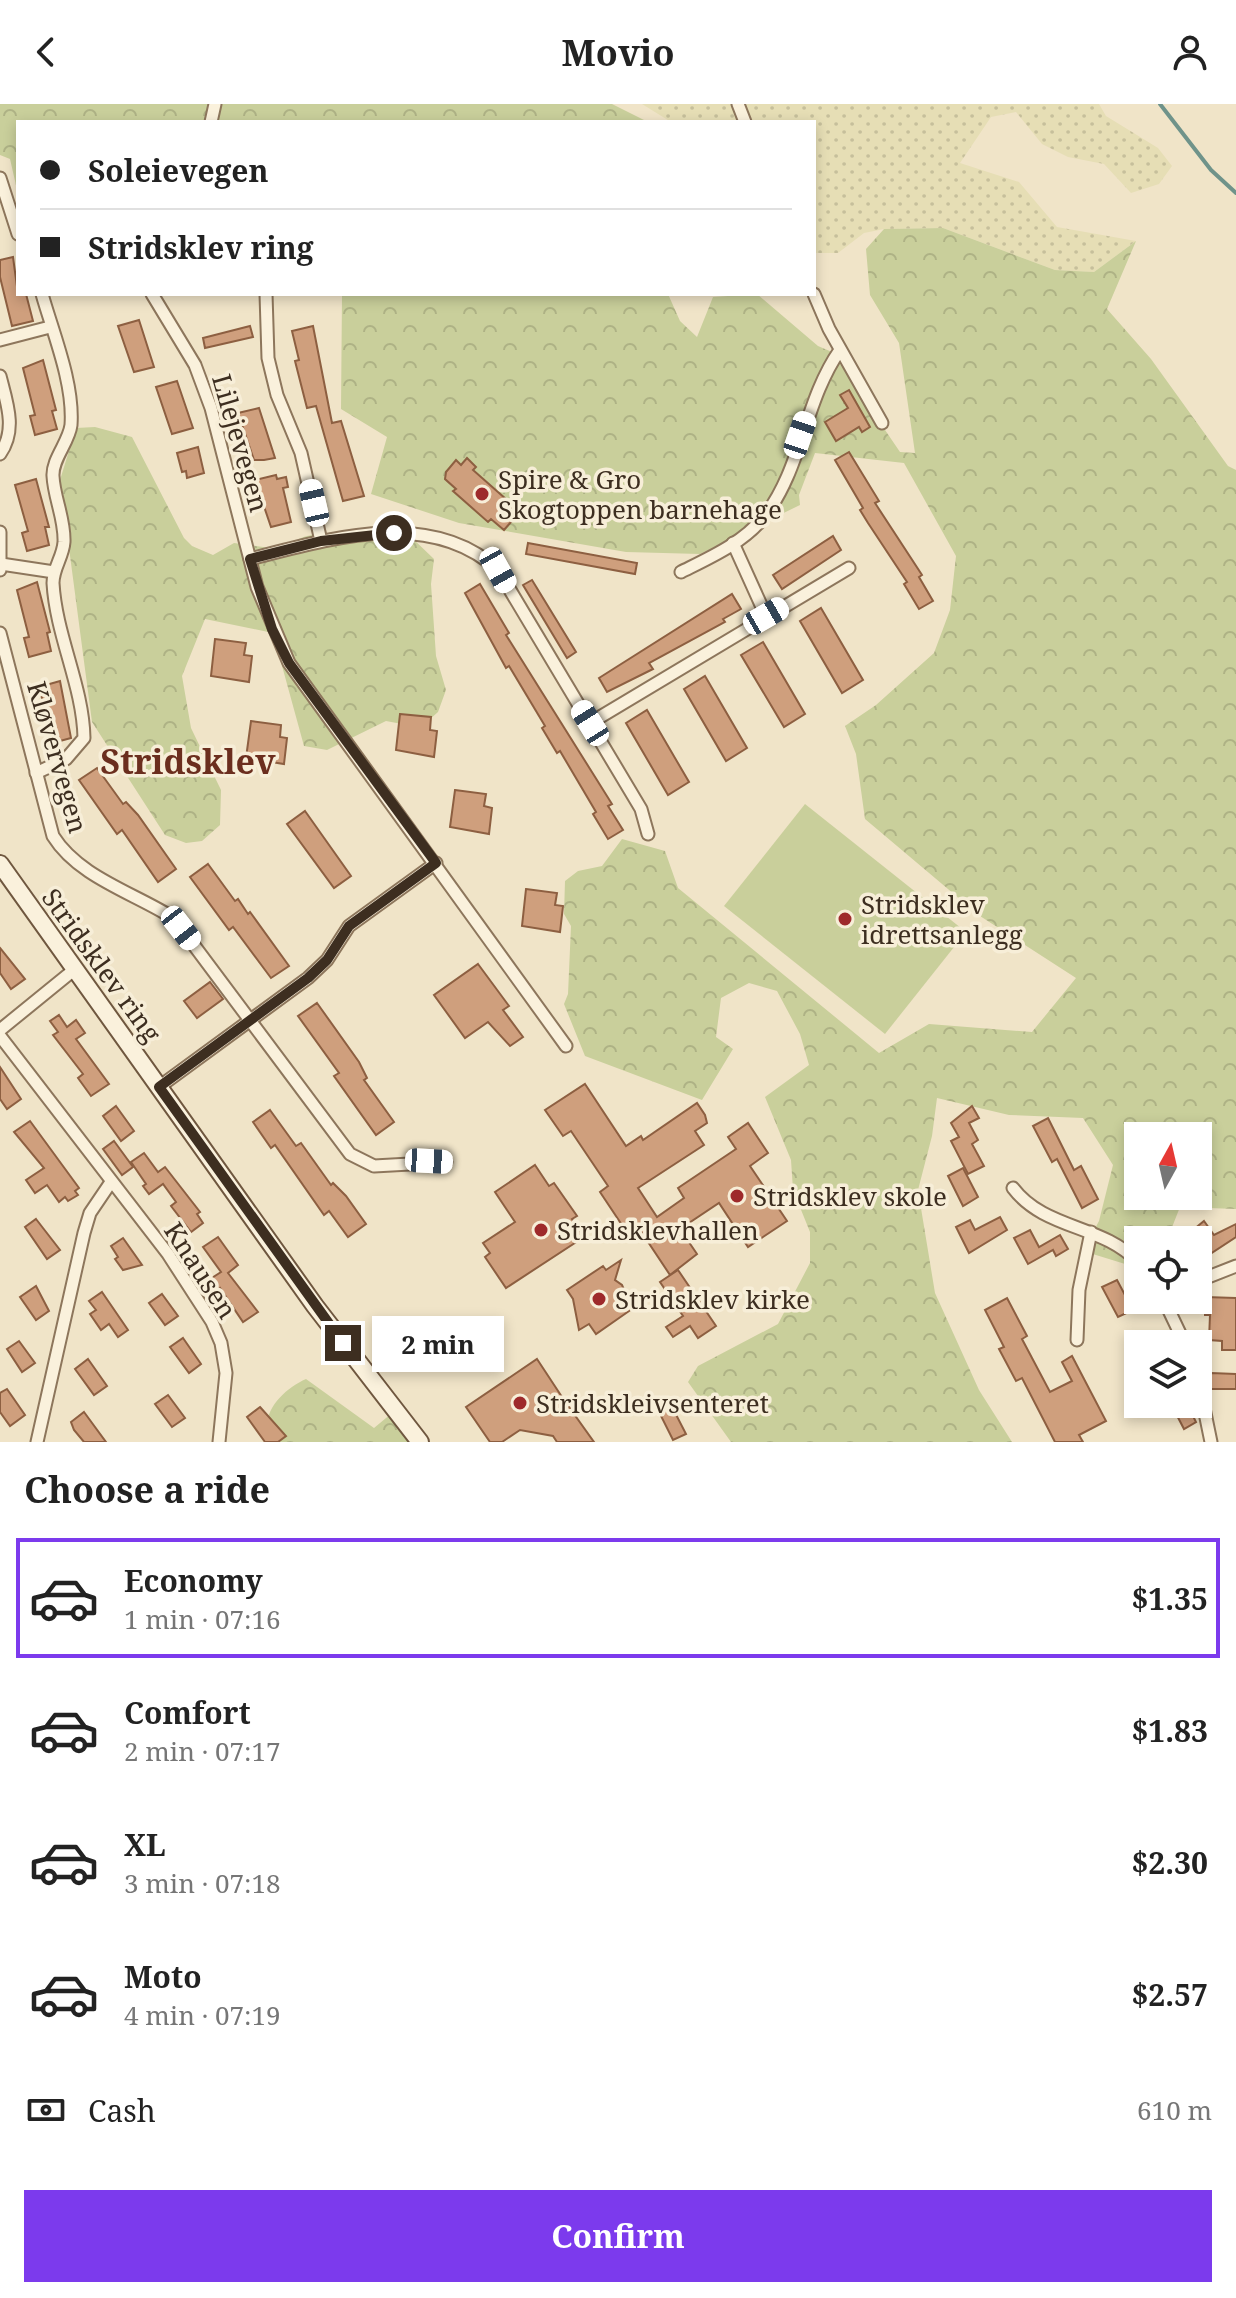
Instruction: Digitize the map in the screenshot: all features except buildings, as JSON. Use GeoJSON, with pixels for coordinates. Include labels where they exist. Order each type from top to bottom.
{"type":"FeatureCollection","features":[{"type":"Feature","properties":{"kind":"street"},"geometry":{"type":"LineString","coordinates":[[0,178],[16,228]]}},
{"type":"Feature","properties":{"kind":"street"},"geometry":{"type":"LineString","coordinates":[[36,773],[66,759],[84,738],[84,721],[66,659],[54,596],[54,572],[64,533],[53,475],[71,424],[61,361],[42,296]]}},
{"type":"Feature","properties":{"kind":"street","name":"Lilejevegen"},"geometry":{"type":"LineString","coordinates":[[153,296],[195,365],[211,408],[250,559],[272,629],[289,663],[566,1046]]}},
{"type":"Feature","properties":{"kind":"street"},"geometry":{"type":"LineString","coordinates":[[266,296],[268,358],[277,395],[301,453],[321,541]]}},
{"type":"Feature","properties":{"kind":"street"},"geometry":{"type":"LineString","coordinates":[[815,296],[840,350],[882,423]]}},
{"type":"Feature","properties":{"kind":"street"},"geometry":{"type":"LineString","coordinates":[[0,340],[50,327]]}},
{"type":"Feature","properties":{"kind":"street"},"geometry":{"type":"LineString","coordinates":[[681,572],[733,543],[763,518],[777,497],[819,383],[840,350]]}},
{"type":"Feature","properties":{"kind":"street"},"geometry":{"type":"LineString","coordinates":[[0,376],[10,421],[10,436],[0,454]]}},
{"type":"Feature","properties":{"kind":"street"},"geometry":{"type":"LineString","coordinates":[[0,532],[1,567],[54,572]]}},
{"type":"Feature","properties":{"kind":"street"},"geometry":{"type":"LineString","coordinates":[[250,559],[321,541],[404,533],[449,542],[481,556],[498,570],[590,723],[641,809],[648,834]]}},
{"type":"Feature","properties":{"kind":"street"},"geometry":{"type":"LineString","coordinates":[[733,543],[766,616]]}},
{"type":"Feature","properties":{"kind":"street"},"geometry":{"type":"LineString","coordinates":[[590,723],[849,568]]}},
{"type":"Feature","properties":{"kind":"street","name":"Kløvervegen"},"geometry":{"type":"LineString","coordinates":[[0,633],[53,836],[61,848],[75,862],[170,916],[252,1019],[350,1154],[374,1166],[446,1162]]}},
{"type":"Feature","properties":{"kind":"street"},"geometry":{"type":"LineString","coordinates":[[159,1087],[318,968],[349,926],[436,863]]}},
{"type":"Feature","properties":{"kind":"street","name":"Stridsklev ring"},"geometry":{"type":"LineString","coordinates":[[0,864],[315,1306],[420,1442]]}},
{"type":"Feature","properties":{"kind":"street"},"geometry":{"type":"LineString","coordinates":[[1,1029],[75,969]]}},
{"type":"Feature","properties":{"kind":"street","name":"Knausen"},"geometry":{"type":"LineString","coordinates":[[1,1029],[111,1182],[186,1279],[221,1343],[226,1373],[219,1442]]}},
{"type":"Feature","properties":{"kind":"street"},"geometry":{"type":"LineString","coordinates":[[37,1442],[84,1233],[90,1213],[111,1182]]}},
{"type":"Feature","properties":{"kind":"street"},"geometry":{"type":"LineString","coordinates":[[1013,1188],[1024,1203],[1047,1218],[1124,1246]]}},
{"type":"Feature","properties":{"kind":"street"},"geometry":{"type":"LineString","coordinates":[[1077,1340],[1079,1290],[1091,1232]]}},
{"type":"Feature","properties":{"kind":"street"},"geometry":{"type":"LineString","coordinates":[[1212,1275],[1236,1266]]}},
{"type":"Feature","properties":{"kind":"street"},"geometry":{"type":"LineString","coordinates":[[1206,1418],[1211,1442]]}},
{"type":"Feature","properties":{"kind":"shaded area"},"geometry":{"type":"Polygon","coordinates":[[[642,104],[1099,104],[1106,116],[1158,148],[1172,166],[1159,184],[1131,193],[1104,164],[1068,157],[1042,144],[1016,112],[991,117],[960,163],[1019,182],[1057,227],[1136,241],[1094,272],[1055,270],[943,228],[884,229],[864,233],[838,253],[816,253],[816,120],[668,120],[642,104]]]}},
{"type":"Feature","properties":{"kind":"green space"},"geometry":{"type":"Polygon","coordinates":[[[0,104],[612,104],[644,120],[16,120],[16,185],[10,159],[0,155],[0,104]]]}},
{"type":"Feature","properties":{"kind":"green space"},"geometry":{"type":"Polygon","coordinates":[[[943,228],[1055,270],[1094,272],[1136,241],[1107,309],[1151,359],[1228,466],[1236,470],[1236,1209],[1212,1208],[1212,1122],[1124,1122],[1124,1210],[1179,1210],[1173,1226],[1124,1226],[1124,1264],[1083,1251],[1099,1221],[1113,1165],[1083,1118],[1009,1115],[937,1098],[932,1136],[918,1190],[935,1293],[979,1390],[1012,1442],[731,1442],[688,1382],[698,1366],[778,1324],[810,1263],[810,1232],[793,1190],[791,1160],[765,1097],[809,1065],[800,1034],[777,991],[749,983],[721,998],[716,1037],[733,1049],[702,1100],[585,1056],[564,1004],[568,994],[571,926],[564,914],[565,881],[578,871],[602,866],[622,839],[665,851],[678,888],[879,1053],[929,1024],[1032,1032],[1076,978],[980,916],[865,819],[856,754],[845,726],[876,705],[934,653],[950,610],[956,556],[904,463],[815,453],[799,495],[800,505],[700,554],[626,552],[459,523],[371,494],[387,437],[341,409],[342,296],[669,296],[680,321],[697,337],[713,297],[759,296],[818,346],[832,352],[900,452],[915,453],[899,343],[870,295],[866,249],[884,229],[943,228]]]}},
{"type":"Feature","properties":{"kind":"green space"},"geometry":{"type":"Polygon","coordinates":[[[95,427],[132,437],[184,538],[192,546],[213,555],[234,543],[285,550],[306,536],[355,534],[380,527],[409,535],[434,559],[431,584],[436,656],[446,690],[438,712],[429,720],[402,724],[386,721],[327,750],[304,746],[273,633],[205,619],[182,676],[191,728],[221,790],[220,825],[202,841],[186,843],[165,835],[92,722],[60,480],[76,428],[95,427]]]}},
{"type":"Feature","properties":{"kind":"green space","name":"Stridsklev idrettsanlegg"},"geometry":{"type":"Polygon","coordinates":[[[805,804],[966,932],[885,1034],[724,906],[805,804]]]}},
{"type":"Feature","properties":{"kind":"green space"},"geometry":{"type":"Polygon","coordinates":[[[306,1379],[374,1428],[392,1413],[410,1442],[280,1442],[280,1438],[267,1426],[268,1418],[286,1392],[306,1379]]]}},
{"type":"Feature","properties":{"kind":"waterway"},"geometry":{"type":"LineString","coordinates":[[1160,104],[1211,170],[1236,193]]}},
{"type":"Feature","properties":{"kind":"place","name":"Spire & Gro Skogtoppen barnehage"},"geometry":{"type":"Point","coordinates":[482,494]}},
{"type":"Feature","properties":{"kind":"place","name":"Stridsklev idrettsanlegg"},"geometry":{"type":"Point","coordinates":[845,919]}},
{"type":"Feature","properties":{"kind":"place","name":"Stridsklev skole"},"geometry":{"type":"Point","coordinates":[737,1196]}},
{"type":"Feature","properties":{"kind":"place","name":"Stridsklevhallen"},"geometry":{"type":"Point","coordinates":[541,1230]}},
{"type":"Feature","properties":{"kind":"place","name":"Stridsklev kirke"},"geometry":{"type":"Point","coordinates":[599,1299]}},
{"type":"Feature","properties":{"kind":"place","name":"Stridskleivsenteret"},"geometry":{"type":"Point","coordinates":[520,1403]}},
{"type":"Feature","properties":{"kind":"district","name":"Stridsklev"},"geometry":{"type":"Point","coordinates":[188,761]}},
{"type":"Feature","properties":{"kind":"route"},"geometry":{"type":"LineString","coordinates":[[343,1343],[159,1087],[308,978],[327,960],[349,926],[436,863],[289,663],[272,629],[250,559],[321,541],[394,533]]}}]}
